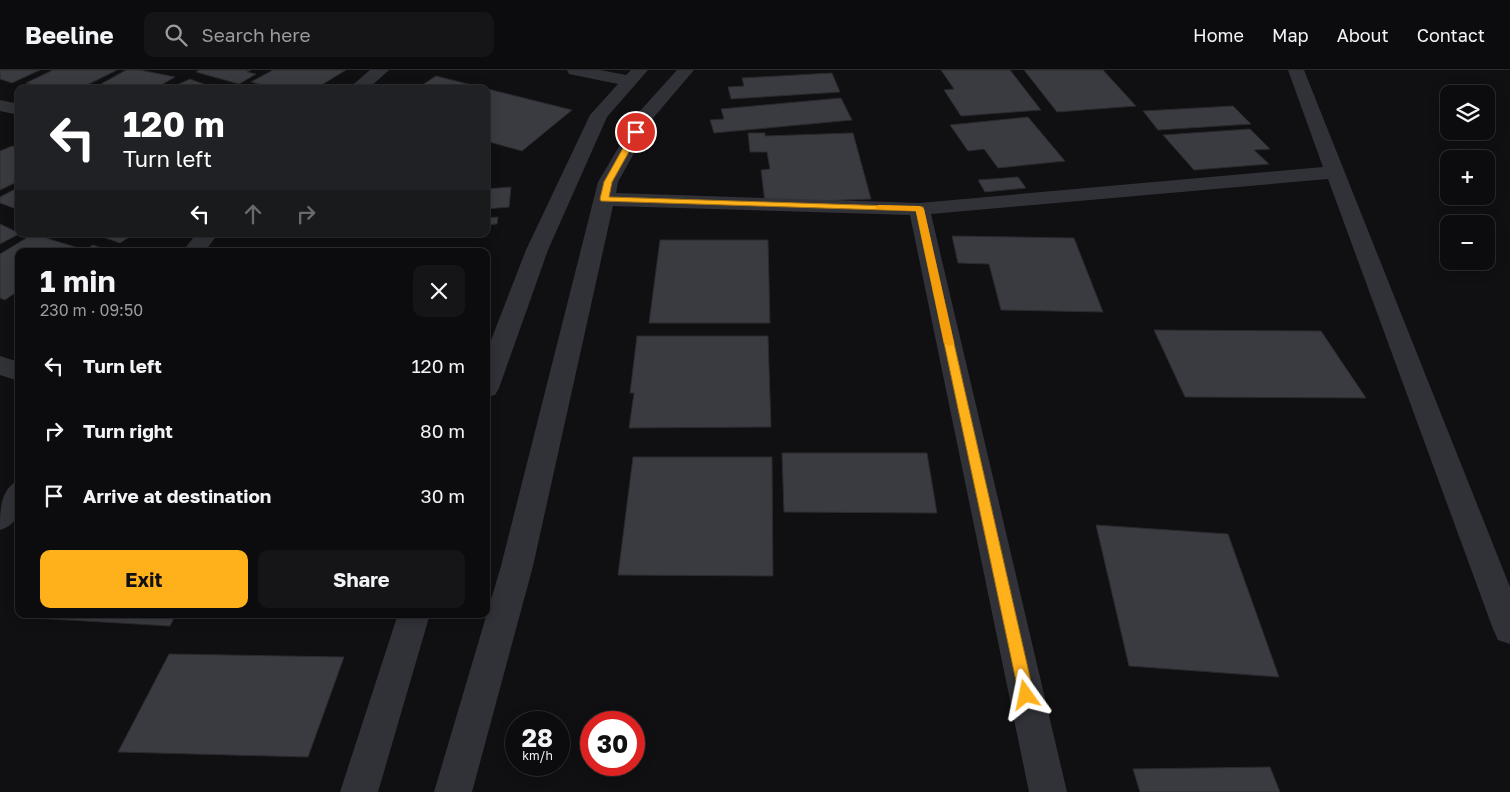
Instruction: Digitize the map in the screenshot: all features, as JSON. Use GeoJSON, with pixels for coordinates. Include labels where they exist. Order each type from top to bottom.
{"type":"FeatureCollection","features":[{"type":"Feature","properties":{"kind":"street"},"geometry":{"type":"LineString","coordinates":[[362,85],[381,70]]}},
{"type":"Feature","properties":{"kind":"street"},"geometry":{"type":"LineString","coordinates":[[575,70],[635,75]]}},
{"type":"Feature","properties":{"kind":"street"},"geometry":{"type":"LineString","coordinates":[[453,792],[517,566],[608,182],[646,115],[686,70]]}},
{"type":"Feature","properties":{"kind":"street"},"geometry":{"type":"LineString","coordinates":[[1296,70],[1510,630]]}},
{"type":"Feature","properties":{"kind":"street"},"geometry":{"type":"LineString","coordinates":[[490,377],[537,250],[599,115],[635,75]]}},
{"type":"Feature","properties":{"kind":"street"},"geometry":{"type":"LineString","coordinates":[[0,106],[15,109]]}},
{"type":"Feature","properties":{"kind":"street"},"geometry":{"type":"LineString","coordinates":[[604,199],[920,209],[1335,172]]}},
{"type":"Feature","properties":{"kind":"street"},"geometry":{"type":"LineString","coordinates":[[920,209],[1048,792]]}},
{"type":"Feature","properties":{"kind":"street"},"geometry":{"type":"LineString","coordinates":[[196,248],[205,237]]}},
{"type":"Feature","properties":{"kind":"street"},"geometry":{"type":"LineString","coordinates":[[0,365],[15,371]]}},
{"type":"Feature","properties":{"kind":"street"},"geometry":{"type":"LineString","coordinates":[[0,518],[15,497]]}},
{"type":"Feature","properties":{"kind":"street"},"geometry":{"type":"LineString","coordinates":[[359,792],[413,618]]}},
{"type":"Feature","properties":{"kind":"building"},"geometry":{"type":"Polygon","coordinates":[[[0,70],[40,70],[12,83],[0,79],[0,70]]]}},
{"type":"Feature","properties":{"kind":"building"},"geometry":{"type":"Polygon","coordinates":[[[53,70],[117,70],[87,85],[34,85],[26,83],[53,70]]]}},
{"type":"Feature","properties":{"kind":"building"},"geometry":{"type":"Polygon","coordinates":[[[126,70],[140,70],[175,77],[161,85],[99,85],[126,70]]]}},
{"type":"Feature","properties":{"kind":"building"},"geometry":{"type":"Polygon","coordinates":[[[199,70],[251,70],[247,72],[256,74],[239,84],[196,72],[199,70]]]}},
{"type":"Feature","properties":{"kind":"building"},"geometry":{"type":"Polygon","coordinates":[[[273,70],[346,70],[322,85],[262,85],[251,82],[273,70]]]}},
{"type":"Feature","properties":{"kind":"building"},"geometry":{"type":"Polygon","coordinates":[[[941,70],[1010,70],[1041,110],[961,116],[944,90],[954,89],[941,70]]]}},
{"type":"Feature","properties":{"kind":"building"},"geometry":{"type":"Polygon","coordinates":[[[1024,70],[1103,70],[1136,106],[1057,112],[1024,70]]]}},
{"type":"Feature","properties":{"kind":"building"},"geometry":{"type":"Polygon","coordinates":[[[832,73],[840,92],[731,99],[728,87],[744,86],[742,78],[832,73]]]}},
{"type":"Feature","properties":{"kind":"building"},"geometry":{"type":"Polygon","coordinates":[[[436,76],[472,85],[422,85],[436,76]]]}},
{"type":"Feature","properties":{"kind":"building"},"geometry":{"type":"Polygon","coordinates":[[[190,79],[206,85],[177,85],[190,79]]]}},
{"type":"Feature","properties":{"kind":"building"},"geometry":{"type":"Polygon","coordinates":[[[490,90],[572,110],[522,151],[490,142],[490,90]]]}},
{"type":"Feature","properties":{"kind":"building"},"geometry":{"type":"Polygon","coordinates":[[[841,98],[852,120],[714,133],[710,120],[724,119],[721,109],[841,98]]]}},
{"type":"Feature","properties":{"kind":"building"},"geometry":{"type":"Polygon","coordinates":[[[1233,106],[1251,124],[1158,130],[1143,111],[1233,106]]]}},
{"type":"Feature","properties":{"kind":"building"},"geometry":{"type":"Polygon","coordinates":[[[1028,117],[1065,161],[998,168],[984,149],[968,151],[950,125],[1028,117]]]}},
{"type":"Feature","properties":{"kind":"building"},"geometry":{"type":"Polygon","coordinates":[[[1250,129],[1270,149],[1254,150],[1269,164],[1194,170],[1163,135],[1250,129]]]}},
{"type":"Feature","properties":{"kind":"building"},"geometry":{"type":"Polygon","coordinates":[[[748,133],[765,133],[765,136],[853,133],[871,199],[765,203],[761,170],[770,169],[767,152],[750,152],[748,133]]]}},
{"type":"Feature","properties":{"kind":"building"},"geometry":{"type":"Polygon","coordinates":[[[12,146],[15,147],[15,183],[0,190],[0,151],[12,146]]]}},
{"type":"Feature","properties":{"kind":"building"},"geometry":{"type":"Polygon","coordinates":[[[1018,177],[1026,188],[985,192],[978,180],[1018,177]]]}},
{"type":"Feature","properties":{"kind":"building"},"geometry":{"type":"Polygon","coordinates":[[[511,187],[509,207],[490,209],[490,189],[511,187]]]}},
{"type":"Feature","properties":{"kind":"building"},"geometry":{"type":"Polygon","coordinates":[[[15,189],[15,209],[0,203],[0,197],[15,189]]]}},
{"type":"Feature","properties":{"kind":"building"},"geometry":{"type":"Polygon","coordinates":[[[498,217],[497,224],[490,225],[490,218],[498,217]]]}},
{"type":"Feature","properties":{"kind":"building"},"geometry":{"type":"Polygon","coordinates":[[[0,224],[15,231],[15,236],[0,244],[0,224]]]}},
{"type":"Feature","properties":{"kind":"building"},"geometry":{"type":"Polygon","coordinates":[[[952,236],[1074,238],[1103,312],[1001,310],[989,264],[958,263],[952,236]]]}},
{"type":"Feature","properties":{"kind":"building"},"geometry":{"type":"Polygon","coordinates":[[[28,237],[43,237],[79,248],[15,248],[15,293],[5,300],[0,298],[0,254],[28,237]]]}},
{"type":"Feature","properties":{"kind":"building"},"geometry":{"type":"Polygon","coordinates":[[[103,237],[129,237],[120,243],[103,237]]]}},
{"type":"Feature","properties":{"kind":"building"},"geometry":{"type":"Polygon","coordinates":[[[660,240],[768,240],[770,323],[649,323],[660,240]]]}},
{"type":"Feature","properties":{"kind":"building"},"geometry":{"type":"Polygon","coordinates":[[[93,245],[102,248],[88,248],[93,245]]]}},
{"type":"Feature","properties":{"kind":"building"},"geometry":{"type":"Polygon","coordinates":[[[1154,330],[1321,331],[1366,398],[1185,397],[1154,330]]]}},
{"type":"Feature","properties":{"kind":"building"},"geometry":{"type":"Polygon","coordinates":[[[637,336],[768,336],[771,427],[629,428],[634,393],[630,393],[637,336]]]}},
{"type":"Feature","properties":{"kind":"building"},"geometry":{"type":"Polygon","coordinates":[[[782,453],[927,453],[937,513],[784,512],[782,453]]]}},
{"type":"Feature","properties":{"kind":"building"},"geometry":{"type":"Polygon","coordinates":[[[633,457],[772,457],[773,576],[618,575],[633,457]]]}},
{"type":"Feature","properties":{"kind":"building"},"geometry":{"type":"Polygon","coordinates":[[[1096,525],[1228,534],[1279,677],[1129,666],[1096,525]]]}},
{"type":"Feature","properties":{"kind":"building"},"geometry":{"type":"Polygon","coordinates":[[[34,618],[174,618],[170,626],[34,618]]]}},
{"type":"Feature","properties":{"kind":"building"},"geometry":{"type":"Polygon","coordinates":[[[169,654],[344,657],[308,757],[118,752],[169,654]]]}},
{"type":"Feature","properties":{"kind":"building"},"geometry":{"type":"Polygon","coordinates":[[[1270,767],[1280,792],[1140,792],[1133,769],[1270,767]]]}},
{"type":"Feature","properties":{"kind":"slow traffic"},"geometry":{"type":"LineString","coordinates":[[879,208],[920,209],[949,343]]}},
{"type":"Feature","properties":{"kind":"route"},"geometry":{"type":"LineString","coordinates":[[636,132],[608,182],[604,199],[920,209],[1026,695]]}}]}
